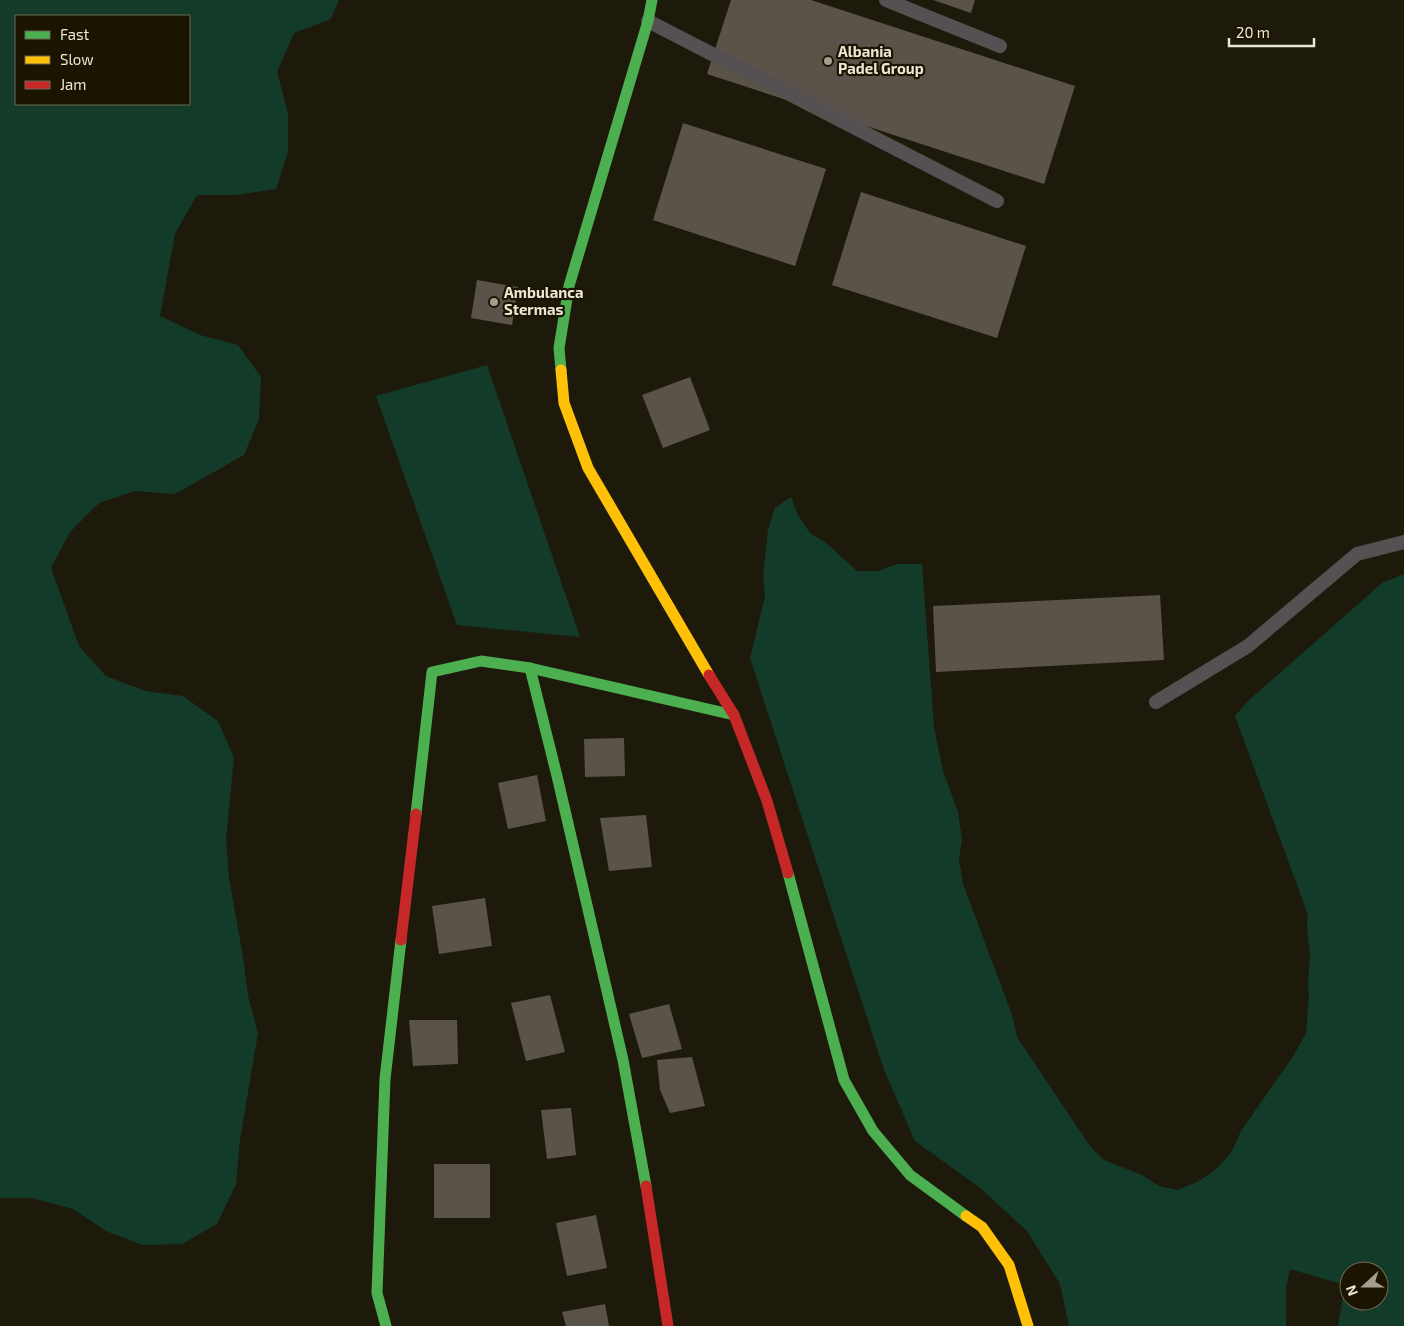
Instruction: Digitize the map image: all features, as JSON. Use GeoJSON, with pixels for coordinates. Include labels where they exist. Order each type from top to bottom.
{"type":"FeatureCollection","features":[{"type":"Feature","properties":{"kind":"street"},"geometry":{"type":"LineString","coordinates":[[652,0],[648,21],[569,286],[559,348],[564,403],[588,468],[734,715],[767,801],[844,1080],[873,1131],[910,1175],[982,1227],[1009,1265],[1028,1326]]}},
{"type":"Feature","properties":{"kind":"street"},"geometry":{"type":"LineString","coordinates":[[386,1326],[377,1293],[385,1079],[432,672],[481,661],[530,668],[734,715]]}},
{"type":"Feature","properties":{"kind":"street"},"geometry":{"type":"LineString","coordinates":[[530,668],[624,1060],[654,1228],[668,1326]]}},
{"type":"Feature","properties":{"kind":"lane"},"geometry":{"type":"LineString","coordinates":[[886,0],[1000,46]]}},
{"type":"Feature","properties":{"kind":"lane"},"geometry":{"type":"LineString","coordinates":[[648,21],[996,201]]}},
{"type":"Feature","properties":{"kind":"lane"},"geometry":{"type":"LineString","coordinates":[[1156,702],[1248,646],[1357,554],[1404,542]]}},
{"type":"Feature","properties":{"kind":"green space"},"geometry":{"type":"Polygon","coordinates":[[[0,0],[339,0],[331,19],[294,33],[277,72],[288,113],[288,152],[276,189],[236,195],[197,195],[175,234],[160,316],[200,335],[238,345],[261,377],[259,419],[244,455],[175,494],[135,491],[99,503],[70,532],[51,568],[79,646],[106,676],[145,691],[183,696],[218,721],[234,758],[226,839],[229,878],[248,996],[258,1033],[240,1140],[236,1184],[217,1224],[182,1244],[143,1245],[106,1231],[73,1209],[32,1198],[0,1198],[0,0]]]}},
{"type":"Feature","properties":{"kind":"green space"},"geometry":{"type":"Polygon","coordinates":[[[487,365],[580,637],[457,625],[376,396],[487,365]]]}},
{"type":"Feature","properties":{"kind":"green space"},"geometry":{"type":"Polygon","coordinates":[[[791,497],[798,515],[810,533],[826,543],[857,571],[878,571],[897,564],[922,564],[934,727],[943,771],[958,812],[962,839],[959,859],[963,884],[1012,1015],[1017,1037],[1090,1146],[1104,1160],[1142,1175],[1159,1186],[1177,1190],[1197,1182],[1214,1171],[1231,1153],[1241,1131],[1294,1055],[1306,1033],[1310,954],[1307,926],[1308,915],[1235,716],[1248,701],[1382,583],[1404,574],[1404,1326],[1338,1326],[1341,1311],[1389,1311],[1389,1261],[1339,1261],[1339,1283],[1290,1269],[1286,1288],[1286,1326],[1069,1326],[1060,1284],[1027,1231],[979,1187],[915,1141],[884,1070],[750,658],[765,596],[763,576],[768,530],[775,508],[791,497]]]}},
{"type":"Feature","properties":{"kind":"building"},"geometry":{"type":"Polygon","coordinates":[[[731,0],[811,0],[1075,86],[1044,184],[707,74],[731,0]]]}},
{"type":"Feature","properties":{"kind":"building"},"geometry":{"type":"Polygon","coordinates":[[[933,0],[975,0],[971,13],[933,0]]]}},
{"type":"Feature","properties":{"kind":"building"},"geometry":{"type":"Polygon","coordinates":[[[683,123],[826,169],[795,266],[653,220],[683,123]]]}},
{"type":"Feature","properties":{"kind":"building"},"geometry":{"type":"Polygon","coordinates":[[[861,192],[1026,246],[997,338],[832,285],[861,192]]]}},
{"type":"Feature","properties":{"kind":"building","name":"Ambulanca Stermas"},"geometry":{"type":"Polygon","coordinates":[[[477,280],[518,287],[512,325],[471,318],[477,280]]]}},
{"type":"Feature","properties":{"kind":"building"},"geometry":{"type":"Polygon","coordinates":[[[690,377],[710,430],[663,448],[642,395],[690,377]]]}},
{"type":"Feature","properties":{"kind":"building"},"geometry":{"type":"Polygon","coordinates":[[[1160,595],[1164,660],[936,672],[933,606],[1160,595]]]}},
{"type":"Feature","properties":{"kind":"building"},"geometry":{"type":"Polygon","coordinates":[[[624,738],[625,776],[585,777],[584,739],[624,738]]]}},
{"type":"Feature","properties":{"kind":"building"},"geometry":{"type":"Polygon","coordinates":[[[537,775],[546,821],[508,829],[498,783],[537,775]]]}},
{"type":"Feature","properties":{"kind":"building"},"geometry":{"type":"Polygon","coordinates":[[[646,815],[652,867],[609,871],[600,818],[646,815]]]}},
{"type":"Feature","properties":{"kind":"building"},"geometry":{"type":"Polygon","coordinates":[[[485,898],[492,946],[439,954],[432,906],[485,898]]]}},
{"type":"Feature","properties":{"kind":"building"},"geometry":{"type":"Polygon","coordinates":[[[550,995],[565,1052],[526,1061],[511,1003],[550,995]]]}},
{"type":"Feature","properties":{"kind":"building"},"geometry":{"type":"Polygon","coordinates":[[[669,1004],[682,1049],[642,1058],[629,1014],[669,1004]]]}},
{"type":"Feature","properties":{"kind":"building"},"geometry":{"type":"Polygon","coordinates":[[[409,1020],[457,1020],[458,1064],[413,1066],[409,1020]]]}},
{"type":"Feature","properties":{"kind":"building"},"geometry":{"type":"Polygon","coordinates":[[[692,1057],[705,1106],[670,1113],[660,1090],[657,1060],[692,1057]]]}},
{"type":"Feature","properties":{"kind":"building"},"geometry":{"type":"Polygon","coordinates":[[[571,1108],[576,1155],[547,1159],[541,1110],[571,1108]]]}},
{"type":"Feature","properties":{"kind":"building"},"geometry":{"type":"Polygon","coordinates":[[[434,1164],[490,1164],[490,1218],[434,1218],[434,1164]]]}},
{"type":"Feature","properties":{"kind":"building"},"geometry":{"type":"Polygon","coordinates":[[[596,1215],[607,1268],[567,1276],[556,1223],[596,1215]]]}},
{"type":"Feature","properties":{"kind":"building"},"geometry":{"type":"Polygon","coordinates":[[[605,1304],[609,1326],[566,1326],[562,1312],[605,1304]]]}},
{"type":"Feature","properties":{"kind":"traffic: fast"},"geometry":{"type":"LineString","coordinates":[[561,370],[559,348],[569,286],[648,21],[652,0]]}},
{"type":"Feature","properties":{"kind":"traffic: fast"},"geometry":{"type":"LineString","coordinates":[[416,814],[432,672],[481,661],[530,668],[734,715]]}},
{"type":"Feature","properties":{"kind":"traffic: fast"},"geometry":{"type":"LineString","coordinates":[[530,668],[623,1060],[646,1186]]}},
{"type":"Feature","properties":{"kind":"traffic: fast"},"geometry":{"type":"LineString","coordinates":[[788,873],[844,1080],[873,1131],[910,1175],[966,1216]]}},
{"type":"Feature","properties":{"kind":"traffic: fast"},"geometry":{"type":"LineString","coordinates":[[386,1326],[377,1293],[385,1079],[401,940]]}},
{"type":"Feature","properties":{"kind":"traffic: slow"},"geometry":{"type":"LineString","coordinates":[[561,370],[564,403],[588,468],[709,675]]}},
{"type":"Feature","properties":{"kind":"traffic: slow"},"geometry":{"type":"LineString","coordinates":[[966,1216],[982,1227],[1009,1265],[1028,1326]]}},
{"type":"Feature","properties":{"kind":"traffic: jam"},"geometry":{"type":"LineString","coordinates":[[709,675],[734,715],[767,801],[788,873]]}},
{"type":"Feature","properties":{"kind":"traffic: jam"},"geometry":{"type":"LineString","coordinates":[[401,940],[416,814]]}},
{"type":"Feature","properties":{"kind":"traffic: jam"},"geometry":{"type":"LineString","coordinates":[[646,1186],[668,1326]]}},
{"type":"Feature","properties":{"kind":"place","name":"Albania Padel Group"},"geometry":{"type":"Point","coordinates":[828,61]}},
{"type":"Feature","properties":{"kind":"place","name":"Ambulanca Stermas"},"geometry":{"type":"Point","coordinates":[494,302]}}]}
